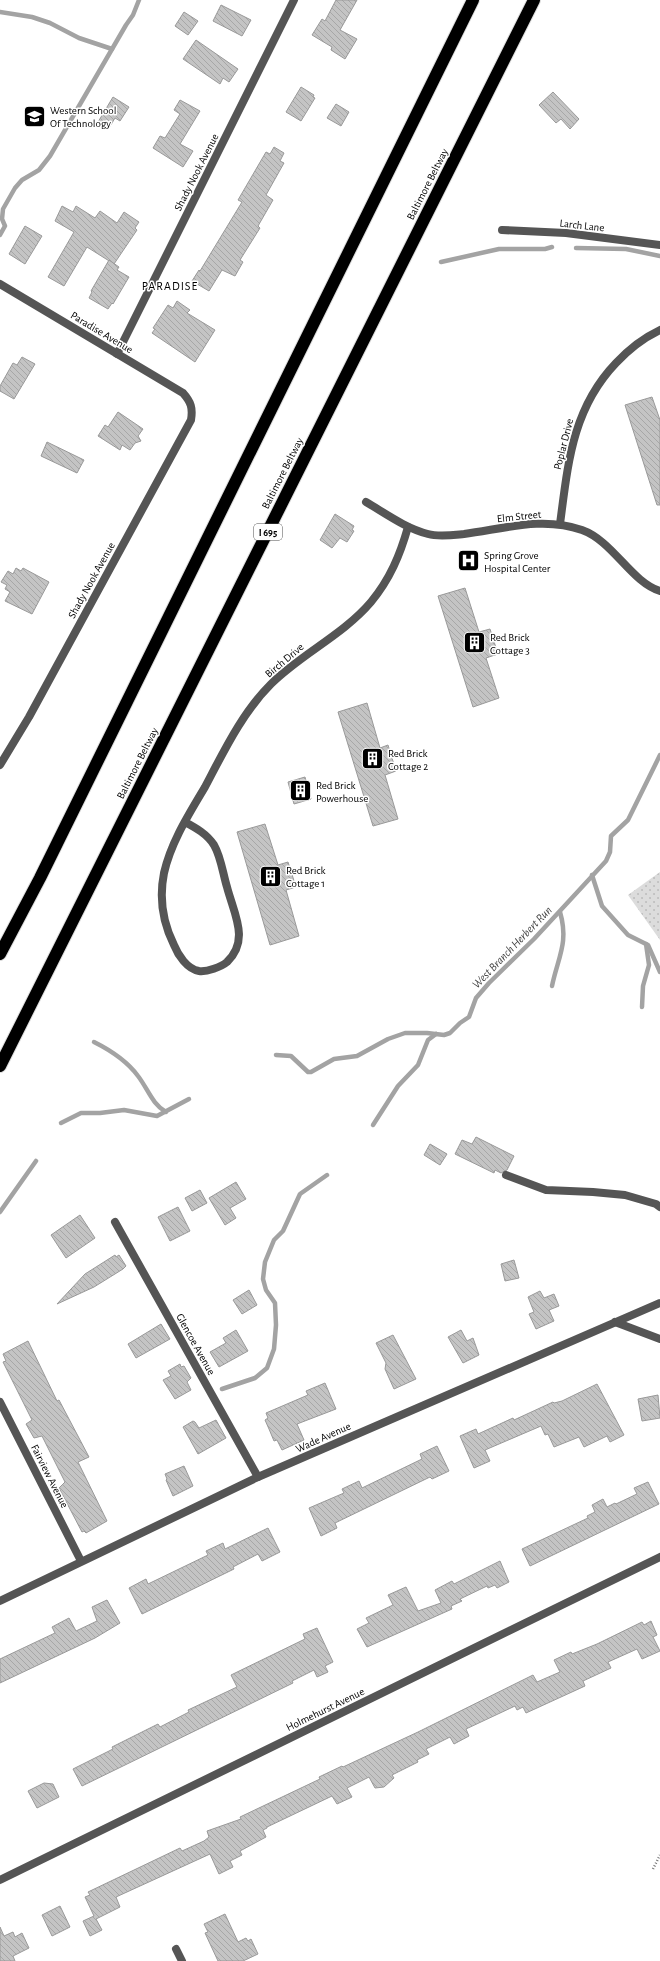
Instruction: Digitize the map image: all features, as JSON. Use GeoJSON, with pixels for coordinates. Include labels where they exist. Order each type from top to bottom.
{"type":"FeatureCollection","features":[{"type":"Feature","properties":{"kind":"highway"},"geometry":{"type":"LineString","coordinates":[[0,954],[40,878],[473,0]]}},
{"type":"Feature","properties":{"kind":"highway","name":"Baltimore Beltway"},"geometry":{"type":"LineString","coordinates":[[0,1065],[534,0]]}},
{"type":"Feature","properties":{"kind":"street","name":"Shady Nook Avenue"},"geometry":{"type":"LineString","coordinates":[[117,354],[294,0]]}},
{"type":"Feature","properties":{"kind":"street","name":"Larch Lane"},"geometry":{"type":"LineString","coordinates":[[502,230],[566,233],[660,245]]}},
{"type":"Feature","properties":{"kind":"street","name":"Paradise Avenue"},"geometry":{"type":"LineString","coordinates":[[0,284],[182,394],[191,402]]}},
{"type":"Feature","properties":{"kind":"street","name":"Poplar Drive"},"geometry":{"type":"LineString","coordinates":[[560,524],[569,460],[578,425],[589,398],[603,376],[624,355],[636,344],[660,330]]}},
{"type":"Feature","properties":{"kind":"street","name":"Shady Nook Avenue"},"geometry":{"type":"LineString","coordinates":[[0,765],[29,717],[191,420],[191,402]]}},
{"type":"Feature","properties":{"kind":"street","name":"Elm Street"},"geometry":{"type":"LineString","coordinates":[[366,502],[408,527],[429,534],[454,535],[520,525],[560,524],[582,530],[604,542],[641,580],[660,591]]}},
{"type":"Feature","properties":{"kind":"street","name":"Birch Drive"},"geometry":{"type":"LineString","coordinates":[[185,822],[202,832],[213,844],[240,929],[239,946],[232,957],[223,966],[199,971],[188,965],[177,953],[170,938],[163,912],[162,899],[164,876],[169,853],[185,822],[236,730],[255,702],[271,684],[294,664],[353,620],[369,604],[386,582],[399,557],[408,527]]}},
{"type":"Feature","properties":{"kind":"street"},"geometry":{"type":"LineString","coordinates":[[506,1175],[546,1190],[625,1195],[656,1204],[660,1207]]}},
{"type":"Feature","properties":{"kind":"street","name":"Glencoe Avenue"},"geometry":{"type":"LineString","coordinates":[[116,1222],[258,1477]]}},
{"type":"Feature","properties":{"kind":"street","name":"Wade Avenue"},"geometry":{"type":"LineString","coordinates":[[0,1601],[258,1477],[660,1303]]}},
{"type":"Feature","properties":{"kind":"street"},"geometry":{"type":"LineString","coordinates":[[615,1322],[660,1339]]}},
{"type":"Feature","properties":{"kind":"street","name":"Fairview Avenue"},"geometry":{"type":"LineString","coordinates":[[0,1402],[81,1561]]}},
{"type":"Feature","properties":{"kind":"street","name":"Holmehurst Avenue"},"geometry":{"type":"LineString","coordinates":[[0,1880],[660,1557]]}},
{"type":"Feature","properties":{"kind":"street"},"geometry":{"type":"LineString","coordinates":[[176,1949],[182,1961]]}},
{"type":"Feature","properties":{"kind":"path"},"geometry":{"type":"LineString","coordinates":[[653,1869],[660,1855]]}},
{"type":"Feature","properties":{"kind":"shaded area"},"geometry":{"type":"Polygon","coordinates":[[[660,872],[660,940],[628,895],[660,872]]]}},
{"type":"Feature","properties":{"kind":"building"},"geometry":{"type":"Polygon","coordinates":[[[336,0],[357,0],[340,30],[357,39],[345,59],[331,50],[332,47],[312,35],[322,19],[325,21],[336,0]]]}},
{"type":"Feature","properties":{"kind":"building"},"geometry":{"type":"Polygon","coordinates":[[[221,5],[251,20],[242,36],[213,21],[221,5]]]}},
{"type":"Feature","properties":{"kind":"building"},"geometry":{"type":"Polygon","coordinates":[[[184,12],[198,21],[188,35],[175,26],[184,12]]]}},
{"type":"Feature","properties":{"kind":"building"},"geometry":{"type":"Polygon","coordinates":[[[196,40],[238,69],[229,82],[223,78],[220,84],[183,59],[196,40]]]}},
{"type":"Feature","properties":{"kind":"building"},"geometry":{"type":"Polygon","coordinates":[[[301,87],[314,95],[313,97],[315,98],[301,121],[286,112],[301,87]]]}},
{"type":"Feature","properties":{"kind":"building"},"geometry":{"type":"Polygon","coordinates":[[[553,92],[579,119],[570,129],[561,119],[556,123],[539,105],[553,92]]]}},
{"type":"Feature","properties":{"kind":"building"},"geometry":{"type":"Polygon","coordinates":[[[113,97],[129,107],[120,121],[115,118],[109,128],[98,122],[113,97]]]}},
{"type":"Feature","properties":{"kind":"building"},"geometry":{"type":"Polygon","coordinates":[[[180,100],[200,111],[180,144],[193,151],[183,167],[153,148],[160,136],[165,138],[180,114],[174,110],[180,100]]]}},
{"type":"Feature","properties":{"kind":"building"},"geometry":{"type":"Polygon","coordinates":[[[336,104],[349,112],[341,126],[327,118],[336,104]]]}},
{"type":"Feature","properties":{"kind":"building"},"geometry":{"type":"Polygon","coordinates":[[[274,147],[284,153],[280,161],[284,163],[266,195],[273,200],[258,226],[260,228],[240,260],[243,262],[235,276],[222,270],[209,291],[192,281],[199,270],[200,271],[242,202],[238,200],[266,152],[270,154],[274,147]]]}},
{"type":"Feature","properties":{"kind":"building"},"geometry":{"type":"Polygon","coordinates":[[[62,206],[73,212],[76,206],[95,218],[100,211],[117,223],[124,212],[139,222],[135,228],[137,230],[114,264],[87,247],[64,286],[48,277],[74,232],[55,221],[62,206]]]}},
{"type":"Feature","properties":{"kind":"building"},"geometry":{"type":"Polygon","coordinates":[[[25,226],[42,236],[25,264],[9,254],[25,226]]]}},
{"type":"Feature","properties":{"kind":"building"},"geometry":{"type":"Polygon","coordinates":[[[109,260],[119,267],[117,270],[129,277],[113,304],[112,303],[108,309],[89,298],[92,292],[91,291],[109,260]]]}},
{"type":"Feature","properties":{"kind":"building"},"geometry":{"type":"Polygon","coordinates":[[[177,301],[190,310],[187,313],[215,330],[195,362],[152,333],[155,329],[153,328],[168,305],[173,308],[177,301]]]}},
{"type":"Feature","properties":{"kind":"building"},"geometry":{"type":"Polygon","coordinates":[[[22,357],[35,364],[14,399],[0,391],[0,386],[13,363],[17,365],[22,357]]]}},
{"type":"Feature","properties":{"kind":"building"},"geometry":{"type":"Polygon","coordinates":[[[652,397],[660,420],[660,505],[657,505],[625,405],[652,397]]]}},
{"type":"Feature","properties":{"kind":"building"},"geometry":{"type":"Polygon","coordinates":[[[118,412],[143,429],[138,436],[141,441],[135,443],[130,450],[122,445],[120,450],[98,436],[105,425],[108,427],[118,412]]]}},
{"type":"Feature","properties":{"kind":"building"},"geometry":{"type":"Polygon","coordinates":[[[47,442],[84,460],[77,473],[41,456],[47,442]]]}},
{"type":"Feature","properties":{"kind":"building"},"geometry":{"type":"Polygon","coordinates":[[[335,514],[354,526],[352,530],[354,531],[347,542],[340,538],[332,548],[320,540],[335,514]]]}},
{"type":"Feature","properties":{"kind":"building"},"geometry":{"type":"Polygon","coordinates":[[[16,568],[21,571],[23,568],[49,582],[32,614],[5,601],[10,592],[5,589],[7,585],[1,582],[8,571],[13,574],[16,568]]]}},
{"type":"Feature","properties":{"kind":"building","name":"Red Brick Cottage 3"},"geometry":{"type":"Polygon","coordinates":[[[465,588],[479,632],[490,629],[498,654],[486,658],[499,698],[473,707],[438,596],[465,588]]]}},
{"type":"Feature","properties":{"kind":"building","name":"Red Brick Cottage 2"},"geometry":{"type":"Polygon","coordinates":[[[367,703],[380,748],[388,745],[396,771],[385,775],[398,819],[373,826],[338,712],[367,703]]]}},
{"type":"Feature","properties":{"kind":"building","name":"Red Brick Powerhouse"},"geometry":{"type":"Polygon","coordinates":[[[305,777],[311,799],[294,804],[288,782],[305,777]]]}},
{"type":"Feature","properties":{"kind":"building","name":"Red Brick Cottage 1"},"geometry":{"type":"Polygon","coordinates":[[[265,824],[278,865],[288,862],[296,887],[286,890],[299,936],[270,945],[237,832],[265,824]]]}},
{"type":"Feature","properties":{"kind":"building"},"geometry":{"type":"Polygon","coordinates":[[[476,1137],[514,1156],[507,1170],[501,1173],[495,1170],[494,1173],[455,1154],[462,1140],[472,1144],[476,1137]]]}},
{"type":"Feature","properties":{"kind":"building"},"geometry":{"type":"Polygon","coordinates":[[[430,1144],[447,1154],[440,1165],[424,1155],[430,1144]]]}},
{"type":"Feature","properties":{"kind":"building"},"geometry":{"type":"Polygon","coordinates":[[[236,1182],[246,1199],[230,1208],[236,1218],[225,1225],[209,1198],[236,1182]]]}},
{"type":"Feature","properties":{"kind":"building"},"geometry":{"type":"Polygon","coordinates":[[[200,1190],[207,1203],[192,1211],[185,1198],[200,1190]]]}},
{"type":"Feature","properties":{"kind":"building"},"geometry":{"type":"Polygon","coordinates":[[[178,1207],[190,1231],[170,1241],[158,1217],[178,1207]]]}},
{"type":"Feature","properties":{"kind":"building"},"geometry":{"type":"Polygon","coordinates":[[[80,1215],[95,1238],[66,1258],[51,1235],[80,1215]]]}},
{"type":"Feature","properties":{"kind":"building"},"geometry":{"type":"Polygon","coordinates":[[[115,1255],[116,1257],[119,1255],[126,1266],[123,1269],[94,1287],[57,1304],[85,1274],[115,1255]]]}},
{"type":"Feature","properties":{"kind":"building"},"geometry":{"type":"Polygon","coordinates":[[[514,1260],[519,1278],[505,1281],[501,1264],[514,1260]]]}},
{"type":"Feature","properties":{"kind":"building"},"geometry":{"type":"Polygon","coordinates":[[[249,1290],[257,1305],[242,1314],[233,1300],[249,1290]]]}},
{"type":"Feature","properties":{"kind":"building"},"geometry":{"type":"Polygon","coordinates":[[[540,1291],[544,1298],[554,1294],[559,1306],[549,1310],[554,1321],[536,1329],[529,1314],[534,1312],[528,1297],[540,1291]]]}},
{"type":"Feature","properties":{"kind":"building"},"geometry":{"type":"Polygon","coordinates":[[[161,1324],[170,1339],[136,1358],[128,1344],[161,1324]]]}},
{"type":"Feature","properties":{"kind":"building"},"geometry":{"type":"Polygon","coordinates":[[[236,1330],[248,1351],[219,1367],[210,1352],[226,1343],[223,1338],[236,1330]]]}},
{"type":"Feature","properties":{"kind":"building"},"geometry":{"type":"Polygon","coordinates":[[[461,1330],[467,1341],[473,1338],[479,1355],[463,1363],[448,1337],[461,1330]]]}},
{"type":"Feature","properties":{"kind":"building"},"geometry":{"type":"Polygon","coordinates":[[[393,1335],[416,1379],[394,1389],[385,1369],[386,1363],[376,1343],[393,1335]]]}},
{"type":"Feature","properties":{"kind":"building"},"geometry":{"type":"Polygon","coordinates":[[[28,1341],[57,1401],[59,1400],[89,1457],[78,1462],[107,1521],[86,1533],[84,1531],[82,1532],[59,1488],[65,1482],[42,1436],[34,1438],[26,1424],[32,1420],[3,1362],[6,1361],[3,1354],[28,1341]]]}},
{"type":"Feature","properties":{"kind":"building"},"geometry":{"type":"Polygon","coordinates":[[[180,1364],[181,1367],[184,1366],[191,1378],[187,1382],[191,1390],[175,1399],[163,1380],[171,1376],[168,1371],[180,1364]]]}},
{"type":"Feature","properties":{"kind":"building"},"geometry":{"type":"Polygon","coordinates":[[[325,1383],[336,1409],[297,1424],[304,1440],[282,1450],[277,1440],[274,1441],[265,1420],[268,1418],[266,1413],[308,1395],[306,1391],[325,1383]]]}},
{"type":"Feature","properties":{"kind":"building"},"geometry":{"type":"Polygon","coordinates":[[[597,1384],[624,1435],[610,1442],[607,1436],[584,1447],[579,1437],[554,1447],[548,1434],[545,1435],[541,1426],[485,1450],[490,1461],[474,1468],[460,1436],[476,1429],[478,1434],[513,1418],[514,1420],[553,1402],[562,1401],[597,1384]]]}},
{"type":"Feature","properties":{"kind":"building"},"geometry":{"type":"Polygon","coordinates":[[[658,1395],[660,1418],[642,1421],[638,1399],[658,1395]]]}},
{"type":"Feature","properties":{"kind":"building"},"geometry":{"type":"Polygon","coordinates":[[[216,1420],[226,1438],[198,1454],[183,1427],[193,1421],[199,1428],[216,1420]]]}},
{"type":"Feature","properties":{"kind":"building"},"geometry":{"type":"Polygon","coordinates":[[[437,1446],[449,1471],[432,1479],[430,1477],[335,1523],[337,1528],[321,1536],[309,1508],[344,1493],[342,1489],[359,1481],[362,1488],[422,1459],[420,1454],[437,1446]]]}},
{"type":"Feature","properties":{"kind":"building"},"geometry":{"type":"Polygon","coordinates":[[[184,1466],[193,1486],[173,1496],[165,1474],[184,1466]]]}},
{"type":"Feature","properties":{"kind":"building"},"geometry":{"type":"Polygon","coordinates":[[[648,1482],[659,1504],[530,1566],[522,1549],[588,1518],[587,1516],[595,1512],[592,1505],[603,1499],[607,1507],[615,1503],[616,1504],[637,1494],[634,1488],[648,1482]]]}},
{"type":"Feature","properties":{"kind":"building"},"geometry":{"type":"Polygon","coordinates":[[[268,1528],[280,1552],[262,1561],[258,1554],[233,1567],[234,1569],[142,1614],[129,1588],[146,1579],[148,1584],[208,1555],[206,1551],[223,1543],[225,1549],[268,1528]]]}},
{"type":"Feature","properties":{"kind":"building"},"geometry":{"type":"Polygon","coordinates":[[[500,1561],[509,1582],[497,1588],[495,1585],[488,1588],[487,1586],[460,1599],[462,1601],[451,1606],[452,1609],[367,1647],[357,1629],[369,1623],[366,1618],[393,1605],[388,1595],[406,1587],[418,1611],[441,1603],[435,1590],[452,1581],[454,1584],[500,1561]]]}},
{"type":"Feature","properties":{"kind":"building"},"geometry":{"type":"Polygon","coordinates":[[[107,1600],[120,1623],[95,1638],[0,1683],[0,1659],[55,1633],[52,1627],[69,1618],[76,1631],[97,1621],[92,1607],[107,1600]]]}},
{"type":"Feature","properties":{"kind":"building"},"geometry":{"type":"Polygon","coordinates":[[[651,1621],[657,1635],[653,1637],[660,1651],[642,1659],[637,1649],[608,1662],[611,1668],[583,1681],[585,1686],[526,1713],[523,1707],[517,1710],[515,1706],[466,1729],[469,1736],[454,1744],[450,1737],[426,1749],[429,1754],[417,1760],[418,1762],[392,1775],[394,1778],[384,1787],[375,1788],[369,1777],[347,1788],[352,1797],[337,1804],[332,1796],[267,1827],[263,1830],[266,1837],[240,1851],[242,1855],[230,1861],[233,1867],[219,1874],[210,1854],[116,1897],[120,1907],[96,1919],[102,1930],[90,1936],[83,1921],[94,1916],[85,1897],[90,1895],[88,1892],[180,1848],[182,1851],[204,1841],[209,1837],[207,1831],[241,1819],[240,1817],[320,1779],[319,1777],[418,1732],[533,1675],[537,1682],[560,1672],[554,1660],[571,1652],[572,1654],[597,1644],[642,1622],[644,1625],[651,1621]]]}},
{"type":"Feature","properties":{"kind":"building"},"geometry":{"type":"Polygon","coordinates":[[[317,1628],[333,1662],[325,1666],[328,1672],[317,1677],[314,1670],[292,1681],[293,1683],[82,1786],[73,1769],[158,1724],[160,1727],[189,1712],[188,1710],[237,1687],[231,1675],[305,1639],[303,1634],[317,1628]]]}},
{"type":"Feature","properties":{"kind":"building"},"geometry":{"type":"Polygon","coordinates":[[[44,1783],[53,1784],[59,1797],[37,1808],[28,1791],[44,1783]]]}},
{"type":"Feature","properties":{"kind":"building"},"geometry":{"type":"Polygon","coordinates":[[[60,1906],[70,1927],[52,1936],[42,1915],[60,1906]]]}},
{"type":"Feature","properties":{"kind":"building"},"geometry":{"type":"Polygon","coordinates":[[[225,1914],[238,1942],[246,1938],[248,1941],[251,1939],[258,1954],[243,1961],[218,1961],[205,1933],[208,1932],[204,1924],[225,1914]]]}},
{"type":"Feature","properties":{"kind":"building"},"geometry":{"type":"Polygon","coordinates":[[[0,1927],[4,1936],[13,1932],[15,1937],[22,1933],[29,1948],[13,1956],[15,1961],[0,1961],[0,1927]]]}},
{"type":"Feature","properties":{"kind":"waterway"},"geometry":{"type":"LineString","coordinates":[[0,235],[5,226],[2,219],[3,209],[15,188],[22,180],[39,170],[50,156],[133,15],[139,0]]}},
{"type":"Feature","properties":{"kind":"waterway"},"geometry":{"type":"LineString","coordinates":[[0,12],[32,17],[50,23],[79,38],[112,49]]}},
{"type":"Feature","properties":{"kind":"waterway"},"geometry":{"type":"LineString","coordinates":[[441,262],[499,249],[545,249],[552,247]]}},
{"type":"Feature","properties":{"kind":"waterway"},"geometry":{"type":"LineString","coordinates":[[576,248],[626,249],[660,256]]}},
{"type":"Feature","properties":{"kind":"waterway","name":"West Branch Herbert Run"},"geometry":{"type":"LineString","coordinates":[[276,1055],[291,1056],[308,1072],[311,1072],[334,1059],[357,1056],[388,1039],[405,1033],[444,1035],[450,1033],[460,1023],[469,1017],[476,998],[489,983],[534,939],[606,861],[610,852],[611,836],[628,820],[660,755]]}},
{"type":"Feature","properties":{"kind":"waterway"},"geometry":{"type":"LineString","coordinates":[[592,875],[602,906],[628,935],[648,945],[660,972]]}},
{"type":"Feature","properties":{"kind":"waterway"},"geometry":{"type":"LineString","coordinates":[[552,986],[563,941],[560,912]]}},
{"type":"Feature","properties":{"kind":"waterway"},"geometry":{"type":"LineString","coordinates":[[642,1007],[643,986],[649,965],[646,944]]}},
{"type":"Feature","properties":{"kind":"waterway"},"geometry":{"type":"LineString","coordinates":[[373,1125],[398,1086],[418,1065],[428,1040],[436,1034]]}},
{"type":"Feature","properties":{"kind":"waterway"},"geometry":{"type":"LineString","coordinates":[[94,1042],[112,1052],[129,1065],[157,1105],[166,1112]]}},
{"type":"Feature","properties":{"kind":"waterway"},"geometry":{"type":"LineString","coordinates":[[61,1123],[81,1113],[100,1113],[124,1110],[157,1116],[189,1099]]}},
{"type":"Feature","properties":{"kind":"waterway"},"geometry":{"type":"LineString","coordinates":[[0,1212],[36,1161]]}},
{"type":"Feature","properties":{"kind":"waterway"},"geometry":{"type":"LineString","coordinates":[[222,1389],[255,1378],[267,1368],[274,1349],[276,1325],[275,1303],[266,1290],[263,1279],[265,1262],[274,1240],[283,1231],[300,1194],[327,1175]]}},
{"type":"Feature","properties":{"kind":"place","name":"Western School Of Technology"},"geometry":{"type":"Point","coordinates":[34,116]}},
{"type":"Feature","properties":{"kind":"place","name":"Spring Grove Hospital Center"},"geometry":{"type":"Point","coordinates":[468,561]}},
{"type":"Feature","properties":{"kind":"place","name":"Red Brick Cottage 3"},"geometry":{"type":"Point","coordinates":[474,643]}},
{"type":"Feature","properties":{"kind":"place","name":"Red Brick Cottage 2"},"geometry":{"type":"Point","coordinates":[372,759]}},
{"type":"Feature","properties":{"kind":"place","name":"Red Brick Powerhouse"},"geometry":{"type":"Point","coordinates":[300,791]}},
{"type":"Feature","properties":{"kind":"place","name":"Red Brick Cottage 1"},"geometry":{"type":"Point","coordinates":[271,876]}},
{"type":"Feature","properties":{"kind":"district","name":"PARADISE"},"geometry":{"type":"Point","coordinates":[170,286]}}]}
